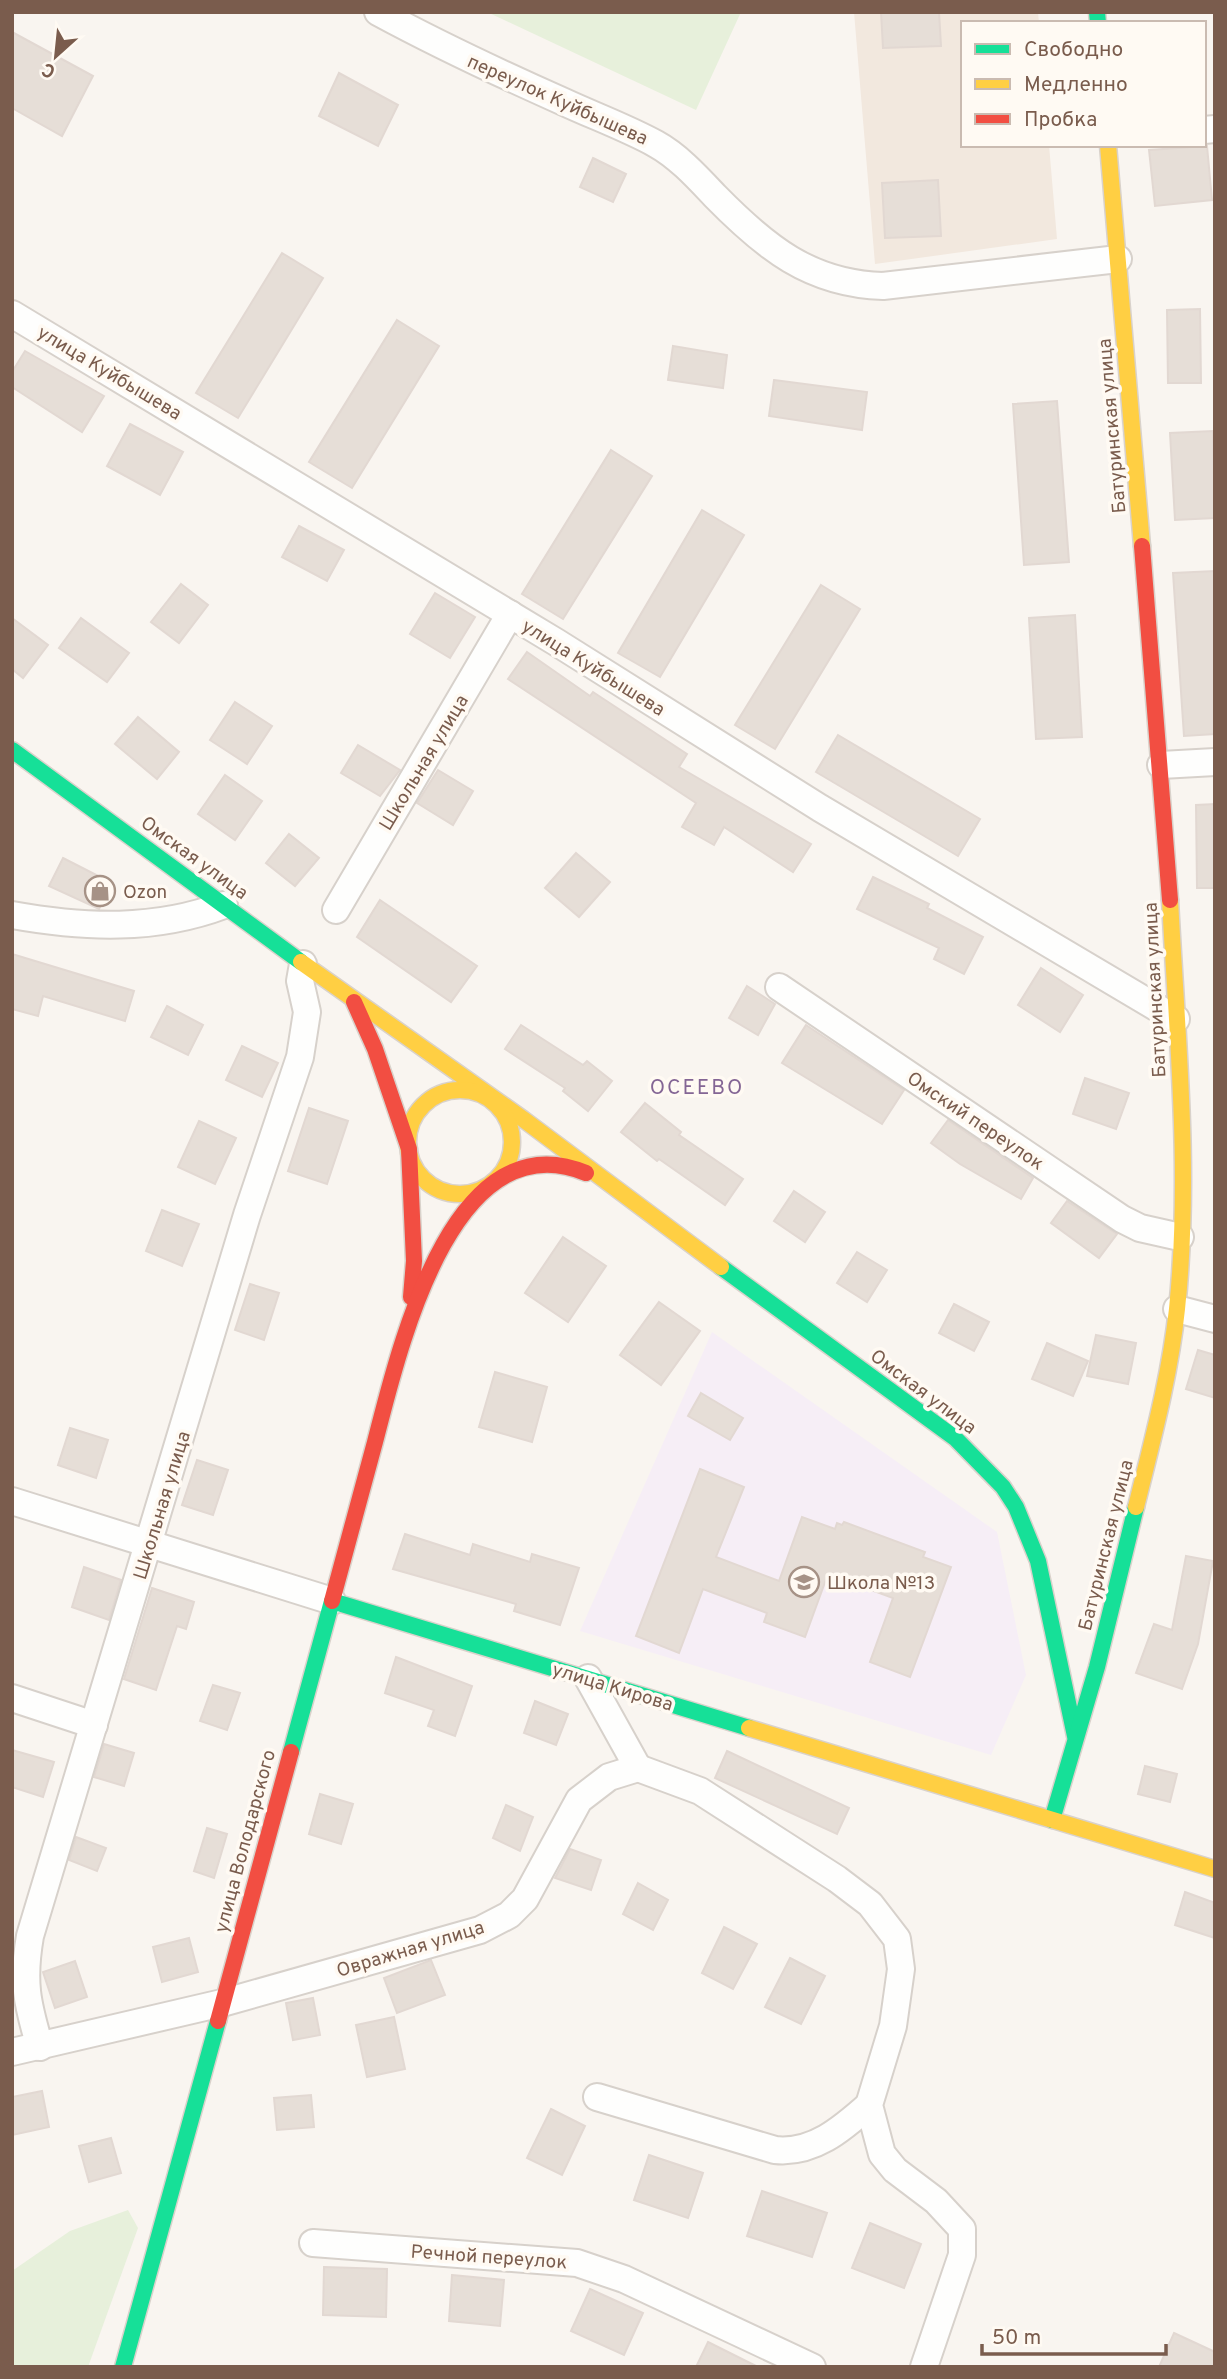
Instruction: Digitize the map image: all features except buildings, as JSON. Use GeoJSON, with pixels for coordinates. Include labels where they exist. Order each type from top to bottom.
{"type":"FeatureCollection","features":[{"type":"Feature","properties":{"kind":"main road","name":"Батуринская улица"},"geometry":{"type":"LineString","coordinates":[[1052,1820],[1076,1740],[1147,1466],[1177,1309],[1184,1157],[1161,765],[1108,147]]}},
{"type":"Feature","properties":{"kind":"main road","name":"Омская улица"},"geometry":{"type":"LineString","coordinates":[[12,750],[955,1438],[989,1469],[1015,1505],[1048,1594],[1076,1740]]}},
{"type":"Feature","properties":{"kind":"main road","name":"Омская улица"},"geometry":{"type":"LineString","coordinates":[[352,999],[375,1049],[409,1149]]}},
{"type":"Feature","properties":{"kind":"main road"},"geometry":{"type":"LineString","coordinates":[[456,1091],[475,1092],[490,1097],[505,1115],[512,1142],[507,1164],[494,1182],[468,1194],[441,1191],[419,1174],[409,1149],[413,1121],[430,1100],[456,1091]]}},
{"type":"Feature","properties":{"kind":"main road","name":"улица Володарского"},"geometry":{"type":"LineString","coordinates":[[406,1326],[414,1261],[409,1149]]}},
{"type":"Feature","properties":{"kind":"main road","name":"Омская улица"},"geometry":{"type":"LineString","coordinates":[[494,1182],[525,1167],[547,1162],[564,1165],[598,1178]]}},
{"type":"Feature","properties":{"kind":"main road","name":"улица Володарского"},"geometry":{"type":"LineString","coordinates":[[123,2367],[406,1326],[422,1287],[446,1241],[494,1182]]}},
{"type":"Feature","properties":{"kind":"main road","name":"улица Кирова"},"geometry":{"type":"LineString","coordinates":[[332,1601],[1215,1869]]}},
{"type":"Feature","properties":{"kind":"street","name":"переулок Куйбышева"},"geometry":{"type":"LineString","coordinates":[[378,12],[442,47],[658,145],[693,174],[742,223],[781,253],[830,279],[849,285],[883,286],[1118,259]]}},
{"type":"Feature","properties":{"kind":"street","name":"улица Куйбышева"},"geometry":{"type":"LineString","coordinates":[[12,314],[510,614],[820,808],[1176,1019]]}},
{"type":"Feature","properties":{"kind":"street","name":"Школьная улица"},"geometry":{"type":"LineString","coordinates":[[335,910],[510,614]]}},
{"type":"Feature","properties":{"kind":"street"},"geometry":{"type":"LineString","coordinates":[[1161,765],[1215,762]]}},
{"type":"Feature","properties":{"kind":"street"},"geometry":{"type":"LineString","coordinates":[[12,915],[58,923],[117,927],[195,916],[225,905]]}},
{"type":"Feature","properties":{"kind":"street","name":"Школьная улица"},"geometry":{"type":"LineString","coordinates":[[40,2047],[26,1999],[25,1964],[30,1936],[247,1215],[300,1057],[307,1012],[300,981],[303,964]]}},
{"type":"Feature","properties":{"kind":"street","name":"Омский переулок"},"geometry":{"type":"LineString","coordinates":[[779,987],[1122,1219],[1140,1228],[1180,1237]]}},
{"type":"Feature","properties":{"kind":"street"},"geometry":{"type":"LineString","coordinates":[[1177,1309],[1215,1319]]}},
{"type":"Feature","properties":{"kind":"street","name":"улица Кирова"},"geometry":{"type":"LineString","coordinates":[[12,1501],[332,1601]]}},
{"type":"Feature","properties":{"kind":"street"},"geometry":{"type":"LineString","coordinates":[[588,1678],[638,1768],[700,1791],[826,1871],[870,1904],[897,1938],[901,1969],[893,2026],[869,2105],[882,2154],[895,2170],[936,2201],[962,2229],[962,2255],[924,2367]]}},
{"type":"Feature","properties":{"kind":"street"},"geometry":{"type":"LineString","coordinates":[[12,1698],[94,1725]]}},
{"type":"Feature","properties":{"kind":"street","name":"Овражная улица"},"geometry":{"type":"LineString","coordinates":[[12,2052],[222,2003],[480,1930],[509,1915],[525,1899],[579,1800],[609,1777],[638,1768]]}},
{"type":"Feature","properties":{"kind":"street"},"geometry":{"type":"LineString","coordinates":[[597,2096],[775,2150],[794,2152],[818,2143],[869,2105]]}},
{"type":"Feature","properties":{"kind":"street","name":"Речной переулок"},"geometry":{"type":"LineString","coordinates":[[313,2244],[577,2263],[624,2279],[812,2367]]}},
{"type":"Feature","properties":{"kind":"shaded area"},"geometry":{"type":"Polygon","coordinates":[[[854,12],[1038,12],[1039,21],[961,21],[961,147],[1049,147],[1057,239],[875,264],[854,12]]]}},
{"type":"Feature","properties":{"kind":"shaded area","name":"Школа №13"},"geometry":{"type":"Polygon","coordinates":[[[712,1332],[997,1532],[1026,1675],[991,1755],[580,1631],[712,1332]]]}},
{"type":"Feature","properties":{"kind":"green space"},"geometry":{"type":"Polygon","coordinates":[[[487,12],[741,12],[696,110],[487,12]]]}},
{"type":"Feature","properties":{"kind":"green space"},"geometry":{"type":"Polygon","coordinates":[[[128,2210],[138,2228],[88,2367],[12,2367],[12,2271],[70,2231],[128,2210]]]}},
{"type":"Feature","properties":{"kind":"traffic: fast"},"geometry":{"type":"LineString","coordinates":[[1097,12],[1098,21]]}},
{"type":"Feature","properties":{"kind":"traffic: fast"},"geometry":{"type":"LineString","coordinates":[[12,750],[301,962]]}},
{"type":"Feature","properties":{"kind":"traffic: fast"},"geometry":{"type":"LineString","coordinates":[[721,1267],[955,1438],[1003,1487],[1016,1507],[1038,1561],[1075,1736]]}},
{"type":"Feature","properties":{"kind":"traffic: fast"},"geometry":{"type":"LineString","coordinates":[[1052,1820],[1097,1667],[1136,1507]]}},
{"type":"Feature","properties":{"kind":"traffic: fast"},"geometry":{"type":"LineString","coordinates":[[291,1752],[332,1601],[749,1728]]}},
{"type":"Feature","properties":{"kind":"traffic: fast"},"geometry":{"type":"LineString","coordinates":[[123,2367],[218,2021]]}},
{"type":"Feature","properties":{"kind":"traffic: slow"},"geometry":{"type":"LineString","coordinates":[[1108,147],[1142,546]]}},
{"type":"Feature","properties":{"kind":"traffic: slow"},"geometry":{"type":"LineString","coordinates":[[1136,1507],[1170,1359],[1181,1258],[1183,1156],[1170,900]]}},
{"type":"Feature","properties":{"kind":"traffic: slow"},"geometry":{"type":"LineString","coordinates":[[301,962],[523,1119],[721,1267]]}},
{"type":"Feature","properties":{"kind":"traffic: slow"},"geometry":{"type":"LineString","coordinates":[[460,1090],[480,1094],[497,1105],[508,1122],[512,1142],[508,1162],[497,1179],[480,1190],[460,1194],[440,1190],[423,1179],[412,1162],[408,1142],[412,1122],[423,1105],[440,1094],[460,1090]]}},
{"type":"Feature","properties":{"kind":"traffic: slow"},"geometry":{"type":"LineString","coordinates":[[749,1728],[1215,1869]]}},
{"type":"Feature","properties":{"kind":"traffic: jam"},"geometry":{"type":"LineString","coordinates":[[1142,546],[1170,900]]}},
{"type":"Feature","properties":{"kind":"traffic: jam"},"geometry":{"type":"LineString","coordinates":[[354,1002],[375,1049],[409,1149],[414,1261],[411,1297]]}},
{"type":"Feature","properties":{"kind":"traffic: jam"},"geometry":{"type":"LineString","coordinates":[[332,1601],[399,1355],[416,1303],[438,1254],[466,1210],[499,1179],[539,1165],[586,1173]]}},
{"type":"Feature","properties":{"kind":"traffic: jam"},"geometry":{"type":"LineString","coordinates":[[218,2021],[291,1752]]}},
{"type":"Feature","properties":{"kind":"place","name":"Ozon"},"geometry":{"type":"Point","coordinates":[100,891]}},
{"type":"Feature","properties":{"kind":"place","name":"Школа №13"},"geometry":{"type":"Point","coordinates":[804,1582]}},
{"type":"Feature","properties":{"kind":"district","name":"ОСЕЕВО"},"geometry":{"type":"Point","coordinates":[697,1087]}}]}
